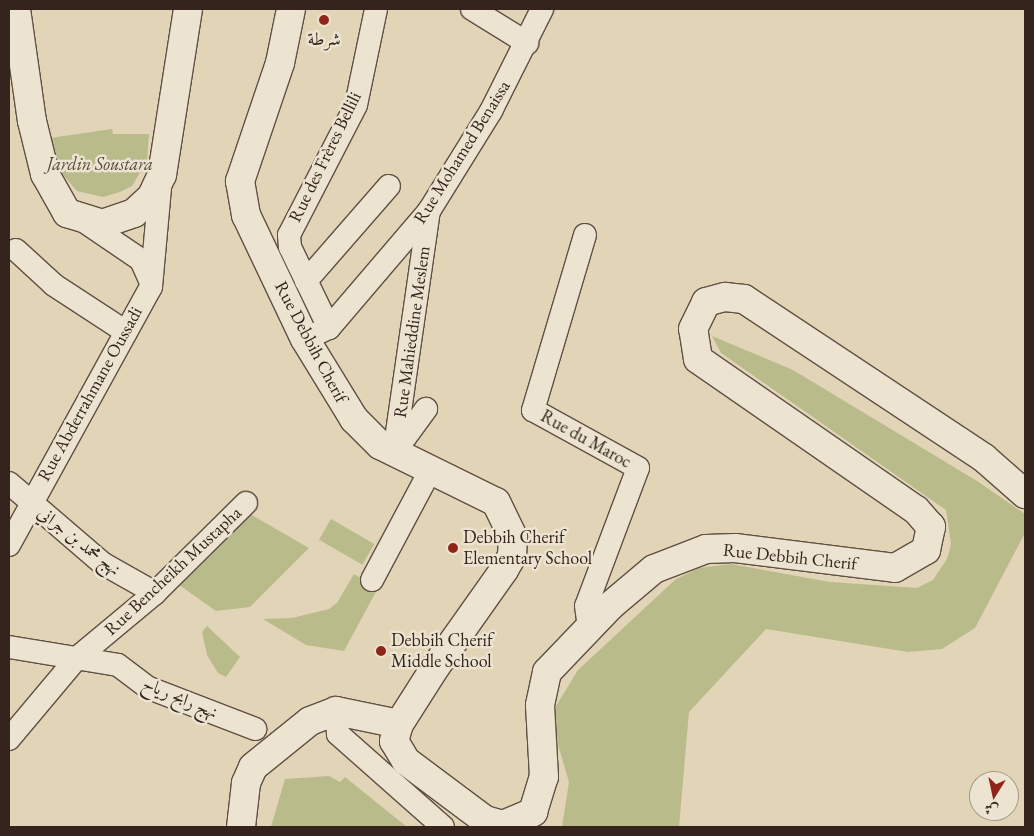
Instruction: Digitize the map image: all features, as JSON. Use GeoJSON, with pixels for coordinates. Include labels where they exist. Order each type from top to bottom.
{"type":"FeatureCollection","features":[{"type":"Feature","properties":{"kind":"street"},"geometry":{"type":"LineString","coordinates":[[16,9],[32,121],[46,174],[59,203],[78,219],[135,254],[148,270],[151,285]]}},
{"type":"Feature","properties":{"kind":"street"},"geometry":{"type":"LineString","coordinates":[[151,285],[162,175],[188,9]]}},
{"type":"Feature","properties":{"kind":"street","name":"Rue Debbih Cherif"},"geometry":{"type":"LineString","coordinates":[[291,9],[286,43],[242,172],[240,192],[246,215],[317,334],[354,419],[394,453],[496,502],[508,519],[513,544],[504,570],[399,724],[394,741],[400,756],[433,782],[494,824],[525,818],[533,812],[544,777],[540,705],[544,678],[589,627],[654,569],[696,551],[735,548],[895,568],[920,556],[931,539],[931,527],[916,510],[698,359],[693,339],[696,320],[700,308],[712,299],[744,299],[984,458],[1025,494]]}},
{"type":"Feature","properties":{"kind":"street","name":"Rue des Frères Bellili"},"geometry":{"type":"LineString","coordinates":[[317,334],[306,281],[290,248],[291,227],[356,105],[376,9]]}},
{"type":"Feature","properties":{"kind":"street"},"geometry":{"type":"LineString","coordinates":[[472,9],[527,43],[542,9]]}},
{"type":"Feature","properties":{"kind":"street","name":"Rue Mohamed Benaissa"},"geometry":{"type":"LineString","coordinates":[[317,334],[429,211],[527,43]]}},
{"type":"Feature","properties":{"kind":"street"},"geometry":{"type":"LineString","coordinates":[[78,219],[102,224],[126,218],[152,196],[162,175]]}},
{"type":"Feature","properties":{"kind":"street"},"geometry":{"type":"LineString","coordinates":[[306,281],[389,186]]}},
{"type":"Feature","properties":{"kind":"street","name":"Rue Mahieddine Meslem"},"geometry":{"type":"LineString","coordinates":[[394,453],[429,211]]}},
{"type":"Feature","properties":{"kind":"street","name":"Rue du Maroc"},"geometry":{"type":"LineString","coordinates":[[585,235],[533,410],[638,468],[586,606],[589,627]]}},
{"type":"Feature","properties":{"kind":"street"},"geometry":{"type":"LineString","coordinates":[[16,250],[54,285],[126,332]]}},
{"type":"Feature","properties":{"kind":"street","name":"Rue Abderrahmane Oussadi"},"geometry":{"type":"LineString","coordinates":[[9,545],[30,502],[151,285]]}},
{"type":"Feature","properties":{"kind":"street"},"geometry":{"type":"LineString","coordinates":[[394,453],[426,409]]}},
{"type":"Feature","properties":{"kind":"street"},"geometry":{"type":"LineString","coordinates":[[372,580],[430,471]]}},
{"type":"Feature","properties":{"kind":"street","name":"نهج محمد بن جراني"},"geometry":{"type":"LineString","coordinates":[[9,483],[102,563],[155,593]]}},
{"type":"Feature","properties":{"kind":"street","name":"Rue Bencheikh Mustapha"},"geometry":{"type":"LineString","coordinates":[[9,739],[77,658],[155,593],[246,503]]}},
{"type":"Feature","properties":{"kind":"street","name":"نهج رابح رياح"},"geometry":{"type":"LineString","coordinates":[[9,647],[118,665],[149,688],[255,729]]}},
{"type":"Feature","properties":{"kind":"street"},"geometry":{"type":"LineString","coordinates":[[336,712],[338,734],[443,827]]}},
{"type":"Feature","properties":{"kind":"street"},"geometry":{"type":"LineString","coordinates":[[241,827],[246,783],[253,767],[291,733],[336,712],[399,724]]}},
{"type":"Feature","properties":{"kind":"green space","name":"Jardin Soustara"},"geometry":{"type":"Polygon","coordinates":[[[112,129],[113,134],[149,134],[147,161],[132,186],[120,192],[103,197],[77,191],[57,168],[50,138],[112,129]]]}},
{"type":"Feature","properties":{"kind":"green space"},"geometry":{"type":"Polygon","coordinates":[[[712,336],[793,370],[977,481],[1025,514],[1025,533],[975,628],[942,649],[908,652],[766,629],[689,712],[679,827],[562,827],[569,782],[554,731],[556,706],[578,670],[676,579],[699,568],[731,564],[830,582],[917,588],[933,580],[947,559],[951,544],[946,510],[721,353],[712,336]]]}},
{"type":"Feature","properties":{"kind":"green space"},"geometry":{"type":"Polygon","coordinates":[[[250,514],[309,548],[250,607],[216,611],[175,582],[250,514]]]}},
{"type":"Feature","properties":{"kind":"green space"},"geometry":{"type":"Polygon","coordinates":[[[331,519],[374,544],[362,565],[319,540],[331,519]]]}},
{"type":"Feature","properties":{"kind":"green space"},"geometry":{"type":"Polygon","coordinates":[[[354,574],[378,588],[344,651],[306,645],[263,619],[292,618],[329,609],[337,603],[354,574]]]}},
{"type":"Feature","properties":{"kind":"green space"},"geometry":{"type":"Polygon","coordinates":[[[207,626],[240,657],[226,677],[218,673],[207,655],[202,632],[207,626]]]}},
{"type":"Feature","properties":{"kind":"green space"},"geometry":{"type":"Polygon","coordinates":[[[329,776],[340,782],[345,777],[407,827],[271,827],[285,779],[329,776]]]}},
{"type":"Feature","properties":{"kind":"place","name":"شرطة"},"geometry":{"type":"Point","coordinates":[324,20]}},
{"type":"Feature","properties":{"kind":"place","name":"Debbih Cherif Elementary School"},"geometry":{"type":"Point","coordinates":[453,548]}},
{"type":"Feature","properties":{"kind":"place","name":"Debbih Cherif Middle School"},"geometry":{"type":"Point","coordinates":[381,651]}}]}
